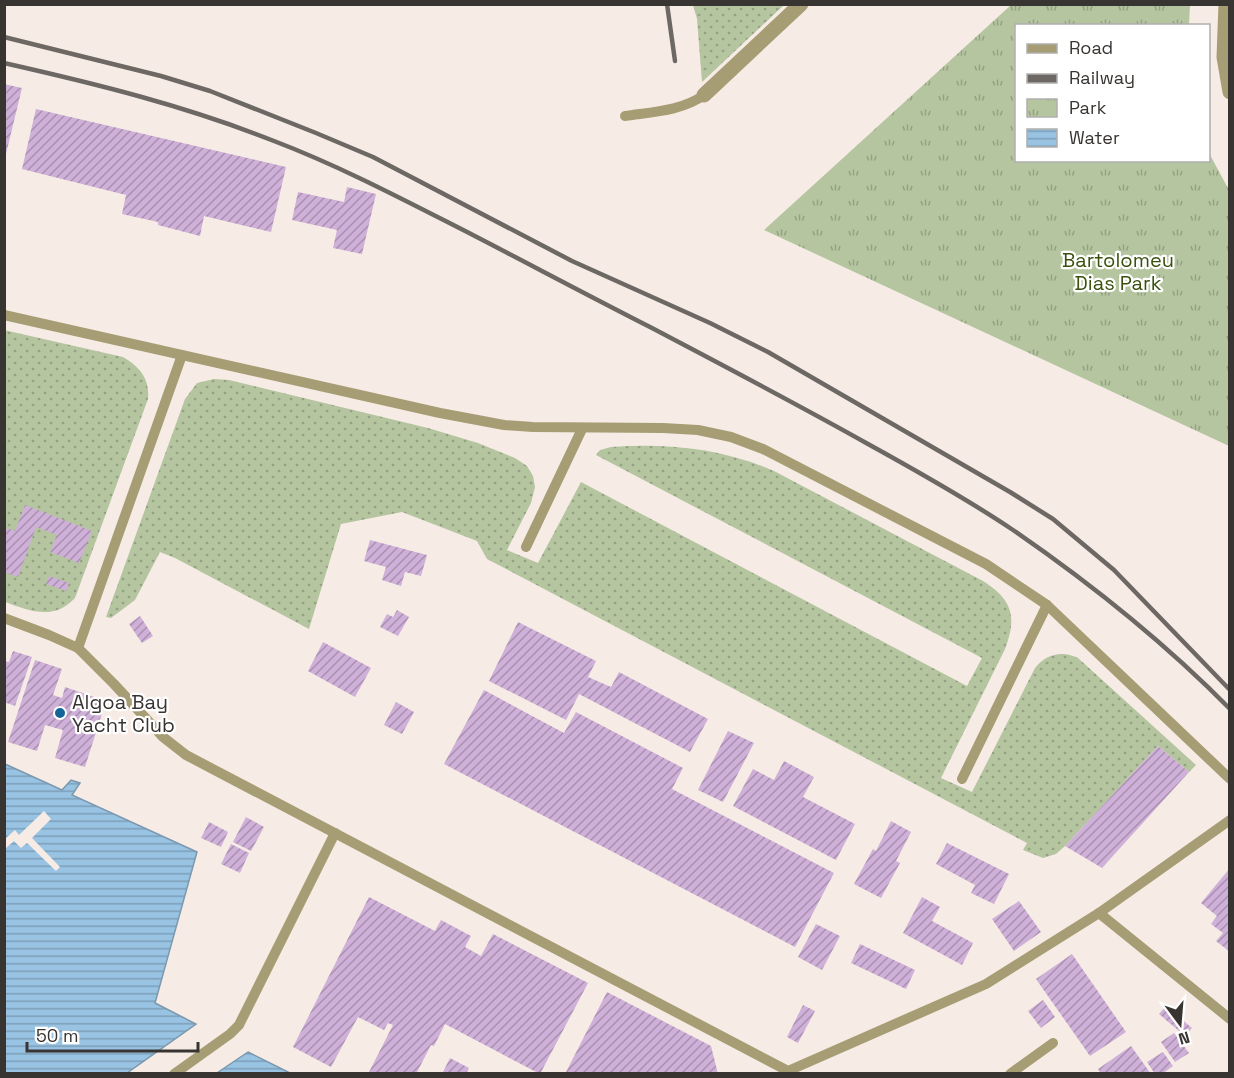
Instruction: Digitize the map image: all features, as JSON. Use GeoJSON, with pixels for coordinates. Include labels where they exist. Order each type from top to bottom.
{"type":"FeatureCollection","features":[{"type":"Feature","properties":{"kind":"street"},"geometry":{"type":"LineString","coordinates":[[704,95],[801,4]]}},
{"type":"Feature","properties":{"kind":"street"},"geometry":{"type":"LineString","coordinates":[[1226,4],[1224,57],[1230,92]]}},
{"type":"Feature","properties":{"kind":"lane"},"geometry":{"type":"LineString","coordinates":[[625,116],[689,104],[704,95]]}},
{"type":"Feature","properties":{"kind":"lane"},"geometry":{"type":"LineString","coordinates":[[4,315],[440,414],[504,425],[582,429],[698,430],[731,437],[763,449],[986,564],[1047,605],[1230,779]]}},
{"type":"Feature","properties":{"kind":"lane"},"geometry":{"type":"LineString","coordinates":[[78,648],[182,355]]}},
{"type":"Feature","properties":{"kind":"lane"},"geometry":{"type":"LineString","coordinates":[[526,547],[582,429]]}},
{"type":"Feature","properties":{"kind":"lane"},"geometry":{"type":"LineString","coordinates":[[962,779],[1047,605]]}},
{"type":"Feature","properties":{"kind":"lane"},"geometry":{"type":"LineString","coordinates":[[4,618],[49,634],[78,648],[162,736],[181,751],[788,1071],[986,984],[1099,913],[1230,820]]}},
{"type":"Feature","properties":{"kind":"lane"},"geometry":{"type":"LineString","coordinates":[[174,1074],[239,1025],[335,833]]}},
{"type":"Feature","properties":{"kind":"lane"},"geometry":{"type":"LineString","coordinates":[[1099,913],[1230,1019]]}},
{"type":"Feature","properties":{"kind":"lane"},"geometry":{"type":"LineString","coordinates":[[1010,1074],[1053,1043]]}},
{"type":"Feature","properties":{"kind":"green space"},"geometry":{"type":"Polygon","coordinates":[[[693,4],[784,5],[702,82],[697,19],[693,4]]]}},
{"type":"Feature","properties":{"kind":"green space","name":"Bartolomeu Dias Park"},"geometry":{"type":"Polygon","coordinates":[[[1011,5],[1190,5],[1189,24],[1015,24],[1015,162],[1210,162],[1210,155],[1229,190],[1229,446],[764,230],[1011,5]]]}},
{"type":"Feature","properties":{"kind":"green space"},"geometry":{"type":"Polygon","coordinates":[[[4,330],[123,357],[139,369],[147,385],[148,399],[75,598],[59,610],[50,612],[33,611],[5,602],[4,330]]]}},
{"type":"Feature","properties":{"kind":"green space"},"geometry":{"type":"Polygon","coordinates":[[[214,379],[229,380],[428,428],[478,443],[515,458],[527,466],[533,476],[535,487],[531,503],[507,550],[538,563],[581,482],[967,686],[982,658],[596,455],[600,450],[611,447],[674,447],[714,452],[754,463],[774,471],[983,581],[1006,602],[1010,610],[1011,628],[1005,649],[941,778],[972,792],[1035,668],[1044,659],[1060,654],[1078,658],[1196,765],[1189,772],[1158,746],[1065,846],[1056,854],[1043,858],[1023,850],[1027,843],[487,559],[477,541],[402,512],[341,524],[309,629],[160,552],[135,600],[111,618],[106,617],[185,399],[197,383],[214,379]]]}},
{"type":"Feature","properties":{"kind":"water"},"geometry":{"type":"Polygon","coordinates":[[[5,764],[62,790],[71,780],[80,783],[72,795],[197,852],[155,1003],[196,1024],[127,1073],[5,1074],[5,764]]]}},
{"type":"Feature","properties":{"kind":"water"},"geometry":{"type":"Polygon","coordinates":[[[248,1052],[290,1073],[217,1073],[248,1052]]]}},
{"type":"Feature","properties":{"kind":"pier"},"geometry":{"type":"Polygon","coordinates":[[[44,811],[51,819],[32,838],[60,867],[56,871],[27,843],[21,848],[14,841],[5,849],[5,839],[15,830],[19,835],[44,811]]]}},
{"type":"Feature","properties":{"kind":"building"},"geometry":{"type":"Polygon","coordinates":[[[4,84],[22,88],[5,158],[4,158],[4,84]]]}},
{"type":"Feature","properties":{"kind":"building"},"geometry":{"type":"Polygon","coordinates":[[[36,109],[286,167],[271,232],[204,216],[200,236],[158,225],[158,222],[122,214],[126,195],[22,169],[36,109]]]}},
{"type":"Feature","properties":{"kind":"building"},"geometry":{"type":"Polygon","coordinates":[[[347,187],[376,194],[362,254],[333,248],[337,230],[292,220],[298,192],[344,202],[347,187]]]}},
{"type":"Feature","properties":{"kind":"building"},"geometry":{"type":"Polygon","coordinates":[[[25,505],[92,531],[79,563],[50,552],[57,535],[36,527],[18,577],[4,572],[4,535],[7,528],[15,531],[25,505]]]}},
{"type":"Feature","properties":{"kind":"building"},"geometry":{"type":"Polygon","coordinates":[[[370,540],[427,555],[421,576],[405,572],[401,586],[382,580],[386,567],[364,561],[370,540]]]}},
{"type":"Feature","properties":{"kind":"building"},"geometry":{"type":"Polygon","coordinates":[[[49,576],[69,583],[66,591],[46,584],[49,576]]]}},
{"type":"Feature","properties":{"kind":"building"},"geometry":{"type":"Polygon","coordinates":[[[397,610],[409,617],[398,636],[380,627],[387,614],[393,617],[397,610]]]}},
{"type":"Feature","properties":{"kind":"building"},"geometry":{"type":"Polygon","coordinates":[[[140,616],[153,636],[142,643],[129,624],[140,616]]]}},
{"type":"Feature","properties":{"kind":"building"},"geometry":{"type":"Polygon","coordinates":[[[518,622],[596,661],[588,677],[611,687],[619,672],[708,719],[690,752],[579,694],[566,720],[489,681],[518,622]]]}},
{"type":"Feature","properties":{"kind":"building"},"geometry":{"type":"Polygon","coordinates":[[[323,642],[371,668],[355,697],[308,671],[323,642]]]}},
{"type":"Feature","properties":{"kind":"building"},"geometry":{"type":"Polygon","coordinates":[[[13,651],[32,657],[15,706],[4,702],[4,661],[9,662],[13,651]]]}},
{"type":"Feature","properties":{"kind":"building","name":"Algoa Bay Yacht Club"},"geometry":{"type":"Polygon","coordinates":[[[35,660],[62,669],[53,695],[62,698],[65,687],[106,701],[85,767],[55,758],[63,730],[45,725],[37,751],[8,742],[35,660]]]}},
{"type":"Feature","properties":{"kind":"building"},"geometry":{"type":"Polygon","coordinates":[[[484,690],[564,733],[576,712],[683,768],[672,789],[834,873],[795,947],[444,764],[484,690]]]}},
{"type":"Feature","properties":{"kind":"building"},"geometry":{"type":"Polygon","coordinates":[[[396,702],[414,712],[402,734],[384,725],[396,702]]]}},
{"type":"Feature","properties":{"kind":"building"},"geometry":{"type":"Polygon","coordinates":[[[728,731],[754,743],[723,802],[698,790],[728,731]]]}},
{"type":"Feature","properties":{"kind":"building"},"geometry":{"type":"Polygon","coordinates":[[[1158,746],[1189,772],[1102,868],[1065,846],[1158,746]]]}},
{"type":"Feature","properties":{"kind":"building"},"geometry":{"type":"Polygon","coordinates":[[[784,761],[814,777],[803,797],[855,824],[836,860],[733,806],[753,769],[774,780],[784,761]]]}},
{"type":"Feature","properties":{"kind":"building"},"geometry":{"type":"Polygon","coordinates":[[[246,817],[264,827],[251,851],[233,842],[246,817]]]}},
{"type":"Feature","properties":{"kind":"building"},"geometry":{"type":"Polygon","coordinates":[[[891,821],[911,832],[896,861],[900,863],[881,898],[854,884],[873,849],[876,851],[891,821]]]}},
{"type":"Feature","properties":{"kind":"building"},"geometry":{"type":"Polygon","coordinates":[[[209,822],[228,832],[221,847],[201,838],[209,822]]]}},
{"type":"Feature","properties":{"kind":"building"},"geometry":{"type":"Polygon","coordinates":[[[947,843],[1009,874],[994,904],[971,893],[975,885],[936,864],[947,843]]]}},
{"type":"Feature","properties":{"kind":"building"},"geometry":{"type":"Polygon","coordinates":[[[231,844],[249,853],[240,873],[221,864],[231,844]]]}},
{"type":"Feature","properties":{"kind":"building"},"geometry":{"type":"Polygon","coordinates":[[[1230,868],[1230,952],[1216,941],[1223,933],[1211,924],[1217,916],[1201,903],[1230,868]]]}},
{"type":"Feature","properties":{"kind":"building"},"geometry":{"type":"Polygon","coordinates":[[[369,897],[435,931],[441,920],[471,936],[465,947],[481,956],[493,934],[588,983],[540,1074],[445,1024],[416,1074],[368,1074],[393,1025],[388,1023],[384,1030],[358,1017],[331,1067],[293,1047],[369,897]]]}},
{"type":"Feature","properties":{"kind":"building"},"geometry":{"type":"Polygon","coordinates":[[[922,897],[940,907],[932,921],[973,943],[962,965],[903,933],[922,897]]]}},
{"type":"Feature","properties":{"kind":"building"},"geometry":{"type":"Polygon","coordinates":[[[1019,901],[1041,932],[1014,951],[992,919],[1019,901]]]}},
{"type":"Feature","properties":{"kind":"building"},"geometry":{"type":"Polygon","coordinates":[[[816,924],[840,936],[822,970],[798,957],[816,924]]]}},
{"type":"Feature","properties":{"kind":"building"},"geometry":{"type":"Polygon","coordinates":[[[860,944],[915,970],[906,989],[851,963],[860,944]]]}},
{"type":"Feature","properties":{"kind":"building"},"geometry":{"type":"Polygon","coordinates":[[[1072,954],[1126,1032],[1090,1056],[1036,979],[1072,954]]]}},
{"type":"Feature","properties":{"kind":"building"},"geometry":{"type":"Polygon","coordinates":[[[607,992],[711,1046],[718,1074],[565,1074],[607,992]]]}},
{"type":"Feature","properties":{"kind":"building"},"geometry":{"type":"Polygon","coordinates":[[[1043,1000],[1055,1017],[1041,1028],[1028,1011],[1043,1000]]]}},
{"type":"Feature","properties":{"kind":"building"},"geometry":{"type":"Polygon","coordinates":[[[803,1005],[815,1011],[798,1043],[787,1037],[803,1005]]]}},
{"type":"Feature","properties":{"kind":"building"},"geometry":{"type":"Polygon","coordinates":[[[1166,1006],[1192,1028],[1185,1036],[1159,1014],[1166,1006]]]}},
{"type":"Feature","properties":{"kind":"building"},"geometry":{"type":"Polygon","coordinates":[[[1174,1033],[1189,1053],[1175,1062],[1161,1042],[1174,1033]]]}},
{"type":"Feature","properties":{"kind":"building"},"geometry":{"type":"Polygon","coordinates":[[[1131,1046],[1151,1074],[1101,1074],[1098,1069],[1131,1046]]]}},
{"type":"Feature","properties":{"kind":"building"},"geometry":{"type":"Polygon","coordinates":[[[1163,1052],[1173,1066],[1162,1074],[1155,1074],[1147,1062],[1163,1052]]]}},
{"type":"Feature","properties":{"kind":"building"},"geometry":{"type":"Polygon","coordinates":[[[450,1058],[469,1068],[466,1074],[442,1074],[450,1058]]]}},
{"type":"Feature","properties":{"kind":"railway"},"geometry":{"type":"LineString","coordinates":[[667,4],[675,61]]}},
{"type":"Feature","properties":{"kind":"railway"},"geometry":{"type":"LineString","coordinates":[[4,37],[161,76],[210,91],[316,133],[373,157],[572,261],[710,323],[768,352],[1053,519],[1114,570],[1230,690]]}},
{"type":"Feature","properties":{"kind":"railway"},"geometry":{"type":"LineString","coordinates":[[4,63],[174,106],[241,128],[299,151],[398,197],[652,328],[841,429],[996,519],[1042,550],[1126,614],[1230,709]]}},
{"type":"Feature","properties":{"kind":"place","name":"Algoa Bay Yacht Club"},"geometry":{"type":"Point","coordinates":[60,713]}}]}
